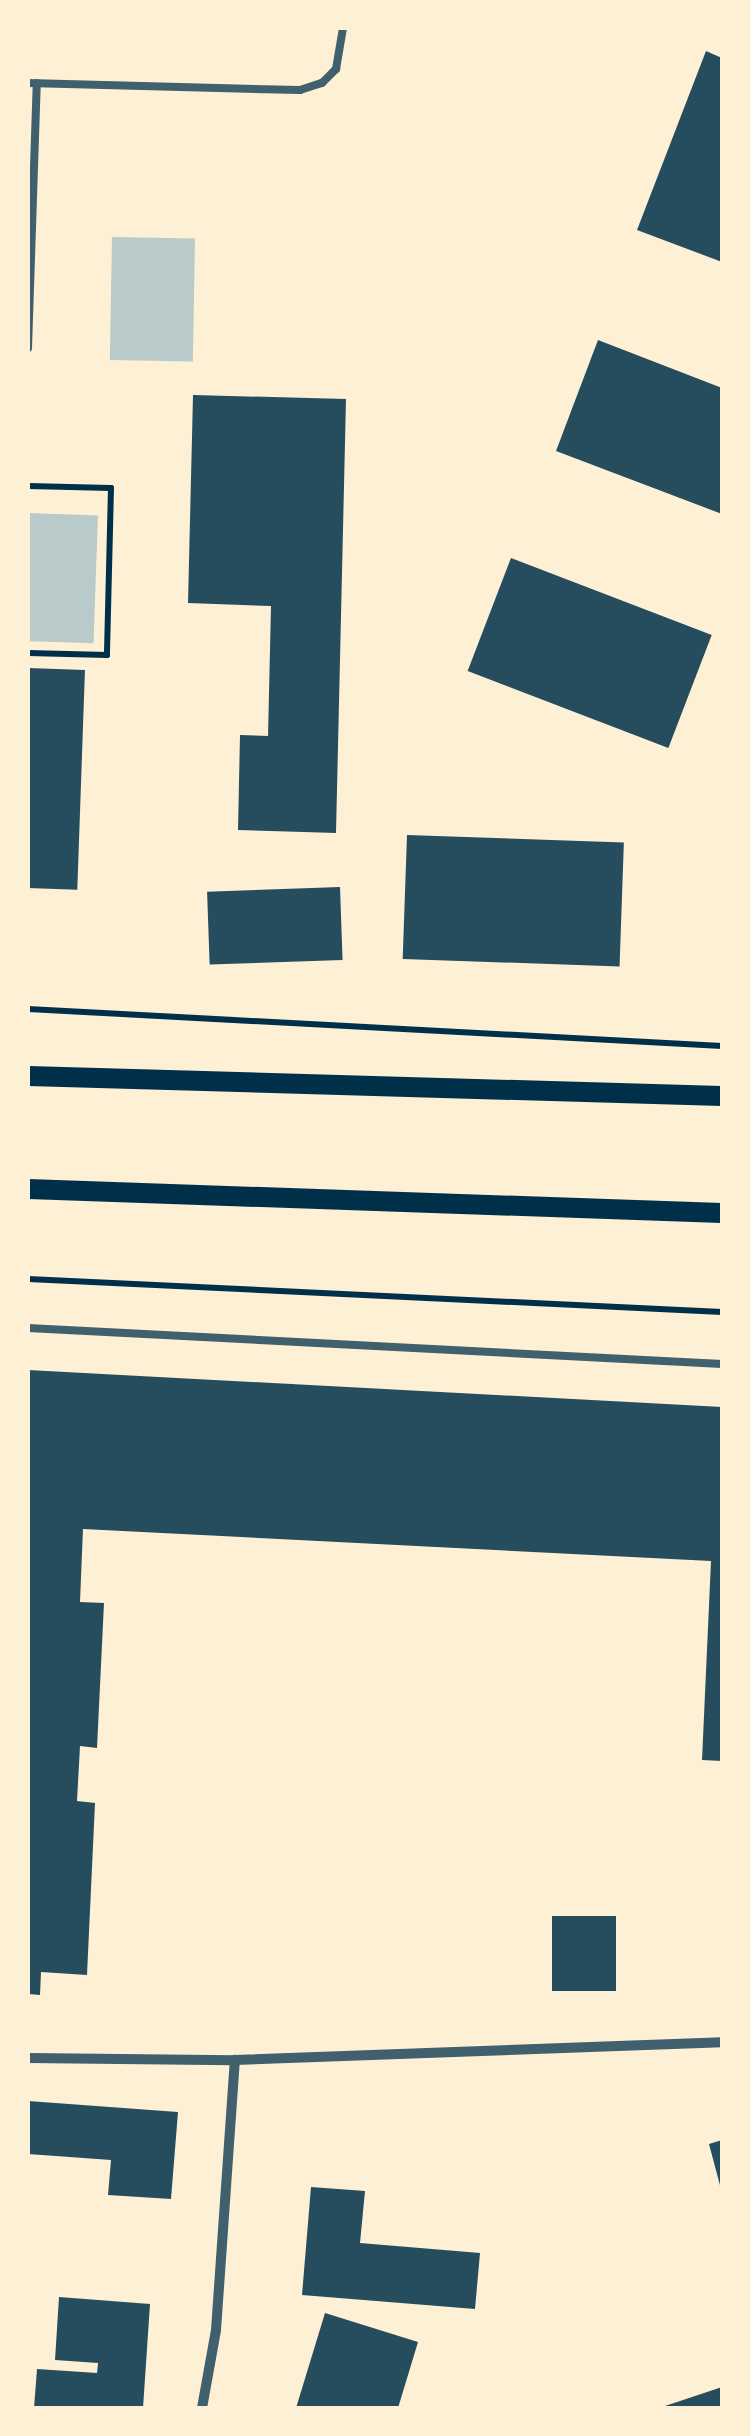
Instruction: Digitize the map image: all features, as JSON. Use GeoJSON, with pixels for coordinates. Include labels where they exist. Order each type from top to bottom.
{"type":"FeatureCollection","features":[{"type":"Feature","properties":{"kind":"main road"},"geometry":{"type":"LineString","coordinates":[[28,1076],[722,1096]]}},
{"type":"Feature","properties":{"kind":"main road"},"geometry":{"type":"LineString","coordinates":[[28,1189],[722,1213]]}},
{"type":"Feature","properties":{"kind":"street"},"geometry":{"type":"LineString","coordinates":[[28,2058],[235,2060],[722,2042]]}},
{"type":"Feature","properties":{"kind":"street"},"geometry":{"type":"LineString","coordinates":[[202,2408],[216,2330],[235,2060]]}},
{"type":"Feature","properties":{"kind":"lane"},"geometry":{"type":"LineString","coordinates":[[28,348],[32,83],[300,90],[322,83],[336,69],[342,28]]}},
{"type":"Feature","properties":{"kind":"lane"},"geometry":{"type":"LineString","coordinates":[[28,1328],[722,1364]]}},
{"type":"Feature","properties":{"kind":"path"},"geometry":{"type":"LineString","coordinates":[[28,486],[111,488],[107,655],[28,653]]}},
{"type":"Feature","properties":{"kind":"path"},"geometry":{"type":"LineString","coordinates":[[28,1009],[722,1046]]}},
{"type":"Feature","properties":{"kind":"path"},"geometry":{"type":"LineString","coordinates":[[28,1279],[722,1312]]}},
{"type":"Feature","properties":{"kind":"shaded area"},"geometry":{"type":"Polygon","coordinates":[[[112,237],[195,238],[193,361],[110,360],[112,237]]]}},
{"type":"Feature","properties":{"kind":"shaded area"},"geometry":{"type":"Polygon","coordinates":[[[28,513],[98,515],[93,643],[28,641],[28,513]]]}},
{"type":"Feature","properties":{"kind":"building"},"geometry":{"type":"Polygon","coordinates":[[[706,51],[722,58],[722,262],[637,230],[706,51]]]}},
{"type":"Feature","properties":{"kind":"building"},"geometry":{"type":"Polygon","coordinates":[[[598,340],[722,388],[722,514],[556,451],[598,340]]]}},
{"type":"Feature","properties":{"kind":"building"},"geometry":{"type":"Polygon","coordinates":[[[193,395],[346,399],[336,833],[238,830],[240,735],[268,736],[271,606],[188,603],[193,395]]]}},
{"type":"Feature","properties":{"kind":"building"},"geometry":{"type":"Polygon","coordinates":[[[511,558],[712,635],[668,748],[468,671],[511,558]]]}},
{"type":"Feature","properties":{"kind":"building"},"geometry":{"type":"Polygon","coordinates":[[[28,668],[85,670],[77,890],[28,888],[28,668]]]}},
{"type":"Feature","properties":{"kind":"building"},"geometry":{"type":"Polygon","coordinates":[[[407,835],[624,843],[620,966],[403,959],[407,835]]]}},
{"type":"Feature","properties":{"kind":"building"},"geometry":{"type":"Polygon","coordinates":[[[340,887],[343,960],[210,965],[207,892],[340,887]]]}},
{"type":"Feature","properties":{"kind":"building"},"geometry":{"type":"Polygon","coordinates":[[[28,1370],[722,1407],[722,1761],[702,1760],[711,1561],[83,1529],[80,1602],[104,1603],[97,1748],[80,1746],[77,1801],[95,1803],[87,1975],[41,1972],[40,1995],[28,1994],[28,1370]]]}},
{"type":"Feature","properties":{"kind":"building"},"geometry":{"type":"Polygon","coordinates":[[[552,1916],[616,1916],[616,1991],[552,1991],[552,1916]]]}},
{"type":"Feature","properties":{"kind":"building"},"geometry":{"type":"Polygon","coordinates":[[[28,2101],[178,2112],[171,2199],[108,2195],[111,2160],[28,2154],[28,2101]]]}},
{"type":"Feature","properties":{"kind":"building"},"geometry":{"type":"Polygon","coordinates":[[[722,2140],[722,2189],[721,2189],[709,2144],[722,2140]]]}},
{"type":"Feature","properties":{"kind":"building"},"geometry":{"type":"Polygon","coordinates":[[[311,2187],[365,2191],[360,2243],[480,2253],[475,2309],[302,2295],[311,2187]]]}},
{"type":"Feature","properties":{"kind":"building"},"geometry":{"type":"Polygon","coordinates":[[[59,2297],[150,2304],[143,2408],[34,2408],[37,2369],[97,2373],[98,2363],[55,2360],[59,2297]]]}},
{"type":"Feature","properties":{"kind":"building"},"geometry":{"type":"Polygon","coordinates":[[[325,2313],[418,2342],[398,2408],[296,2408],[325,2313]]]}},
{"type":"Feature","properties":{"kind":"building"},"geometry":{"type":"Polygon","coordinates":[[[722,2387],[722,2408],[659,2408],[722,2387]]]}}]}
